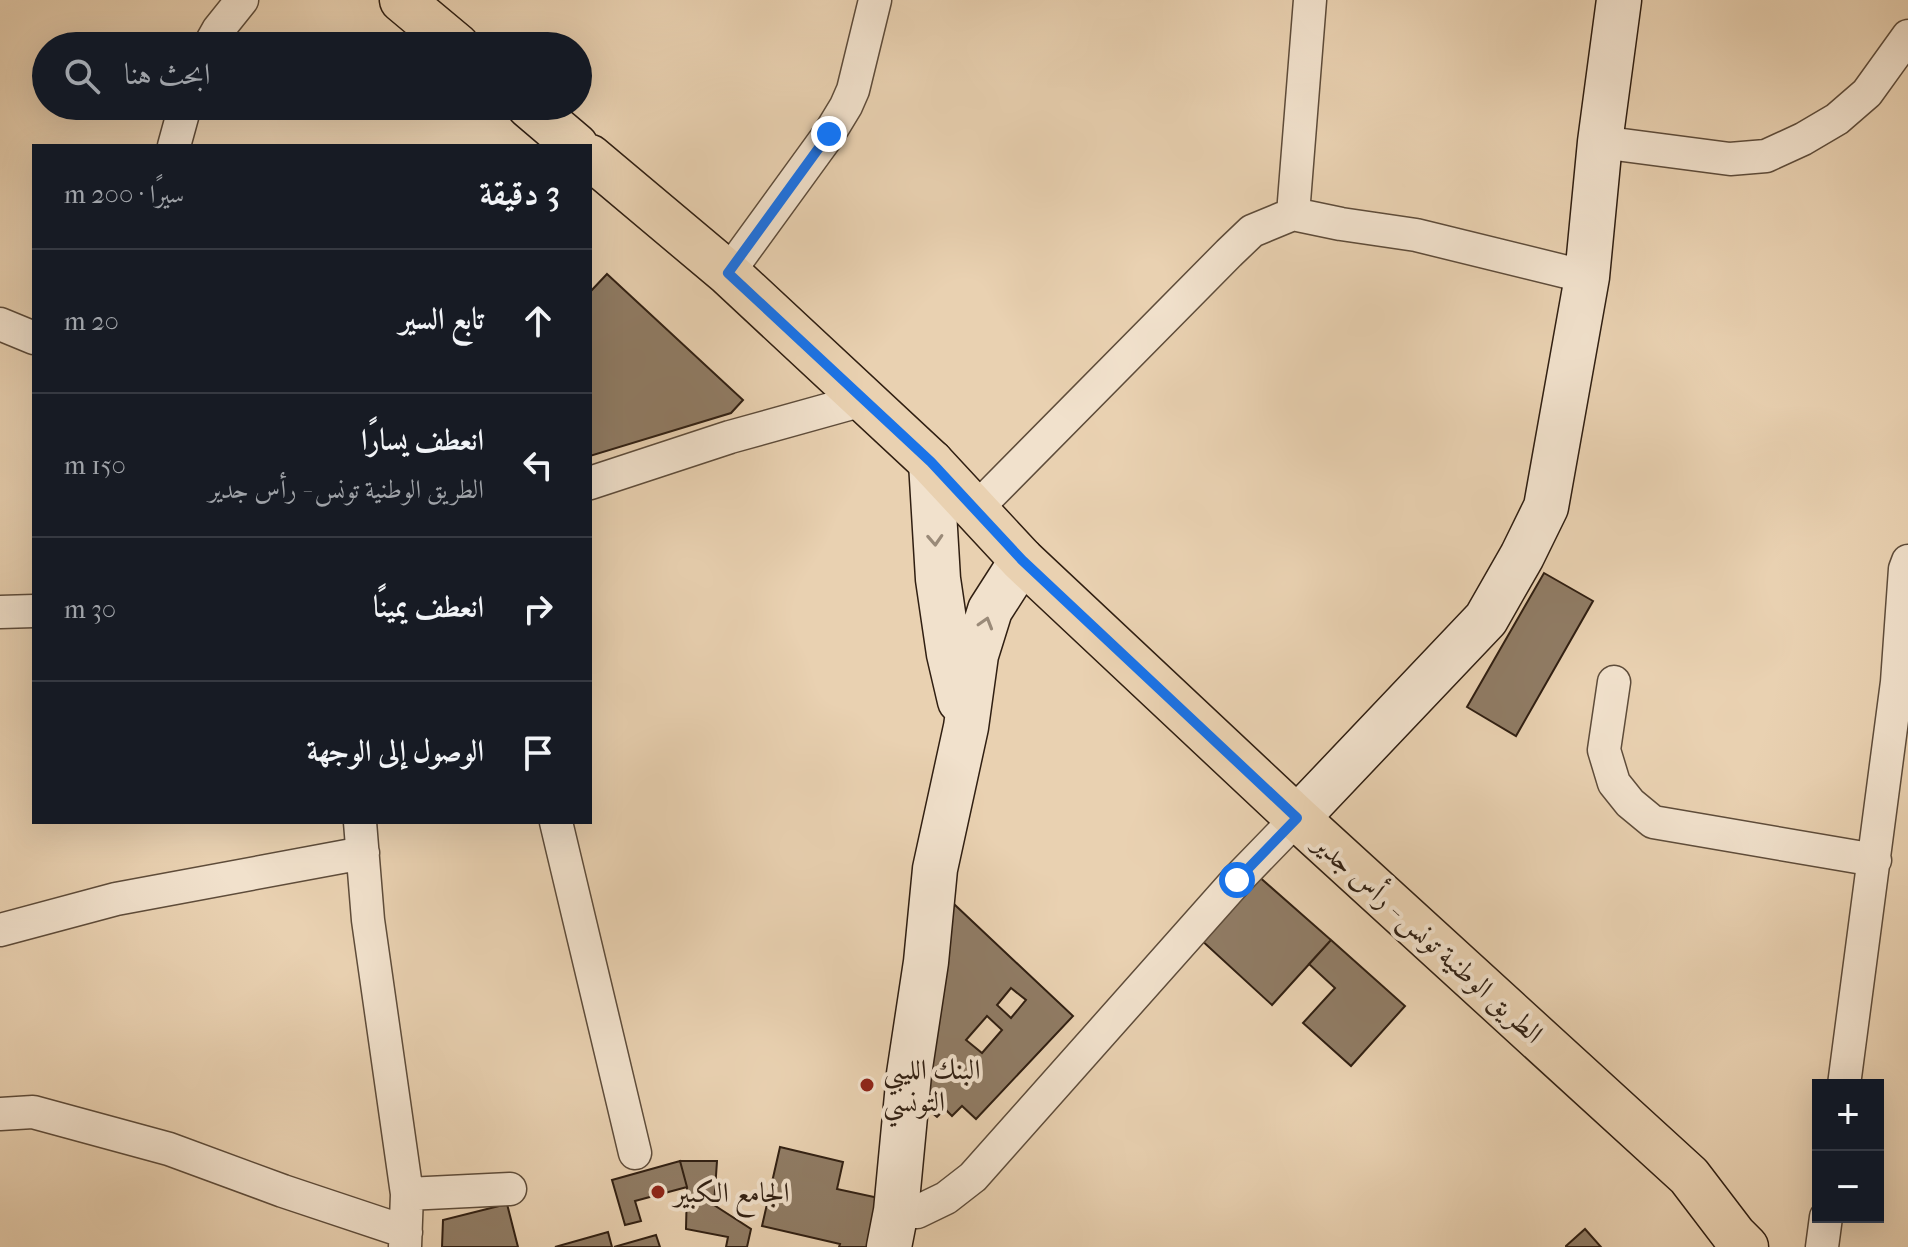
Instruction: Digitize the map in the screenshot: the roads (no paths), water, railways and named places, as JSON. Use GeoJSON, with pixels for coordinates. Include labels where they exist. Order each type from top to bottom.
{"type":"FeatureCollection","features":[{"type":"Feature","properties":{"kind":"main road"},"geometry":{"type":"LineString","coordinates":[[402,0],[440,32]]}},
{"type":"Feature","properties":{"kind":"main road"},"geometry":{"type":"LineString","coordinates":[[545,120],[574,144]]}},
{"type":"Feature","properties":{"kind":"main road","name":"الطريق الوطنية تونس - رأس جدير"},"geometry":{"type":"LineString","coordinates":[[592,159],[728,273],[931,462],[1022,560],[1297,818],[1689,1176],[1739,1243]]}},
{"type":"Feature","properties":{"kind":"street"},"geometry":{"type":"LineString","coordinates":[[217,32],[242,0]]}},
{"type":"Feature","properties":{"kind":"street"},"geometry":{"type":"LineString","coordinates":[[728,273],[846,106],[853,90],[875,0]]}},
{"type":"Feature","properties":{"kind":"street"},"geometry":{"type":"LineString","coordinates":[[1293,214],[1310,0]]}},
{"type":"Feature","properties":{"kind":"street"},"geometry":{"type":"LineString","coordinates":[[893,1229],[917,1212],[946,1198],[973,1177],[1237,880],[1486,619],[1546,507],[1587,277],[1600,142],[1619,0]]}},
{"type":"Feature","properties":{"kind":"street"},"geometry":{"type":"LineString","coordinates":[[1600,142],[1730,159],[1766,156],[1837,119],[1867,93],[1908,36]]}},
{"type":"Feature","properties":{"kind":"street"},"geometry":{"type":"LineString","coordinates":[[175,144],[181,120]]}},
{"type":"Feature","properties":{"kind":"street"},"geometry":{"type":"LineString","coordinates":[[975,510],[1252,231],[1293,214],[1416,235],[1587,277]]}},
{"type":"Feature","properties":{"kind":"street"},"geometry":{"type":"LineString","coordinates":[[0,324],[32,337]]}},
{"type":"Feature","properties":{"kind":"street"},"geometry":{"type":"LineString","coordinates":[[592,482],[730,437],[863,400]]}},
{"type":"Feature","properties":{"kind":"street"},"geometry":{"type":"LineString","coordinates":[[931,462],[938,579],[949,654],[966,727]]}},
{"type":"Feature","properties":{"kind":"street"},"geometry":{"type":"LineString","coordinates":[[893,1229],[935,869],[966,727],[976,655],[990,610],[1022,560]]}},
{"type":"Feature","properties":{"kind":"street"},"geometry":{"type":"LineString","coordinates":[[1845,1079],[1897,682],[1908,561]]}},
{"type":"Feature","properties":{"kind":"street"},"geometry":{"type":"LineString","coordinates":[[0,612],[32,611]]}},
{"type":"Feature","properties":{"kind":"street"},"geometry":{"type":"LineString","coordinates":[[1614,682],[1604,750],[1614,783],[1630,803],[1653,822],[1875,860]]}},
{"type":"Feature","properties":{"kind":"street"},"geometry":{"type":"LineString","coordinates":[[556,824],[635,1153]]}},
{"type":"Feature","properties":{"kind":"street"},"geometry":{"type":"LineString","coordinates":[[0,930],[361,837],[368,920],[407,1194],[405,1240],[169,1149],[33,1112],[0,1114]]}},
{"type":"Feature","properties":{"kind":"street"},"geometry":{"type":"LineString","coordinates":[[407,1194],[510,1189]]}},
{"type":"Feature","properties":{"kind":"street"},"geometry":{"type":"LineString","coordinates":[[1822,1247],[1825,1223]]}},
{"type":"Feature","properties":{"kind":"place","name":"البنك الليبي التونسي"},"geometry":{"type":"Point","coordinates":[867,1085]}},
{"type":"Feature","properties":{"kind":"place","name":"الجامع الكبير"},"geometry":{"type":"Point","coordinates":[658,1192]}}]}
